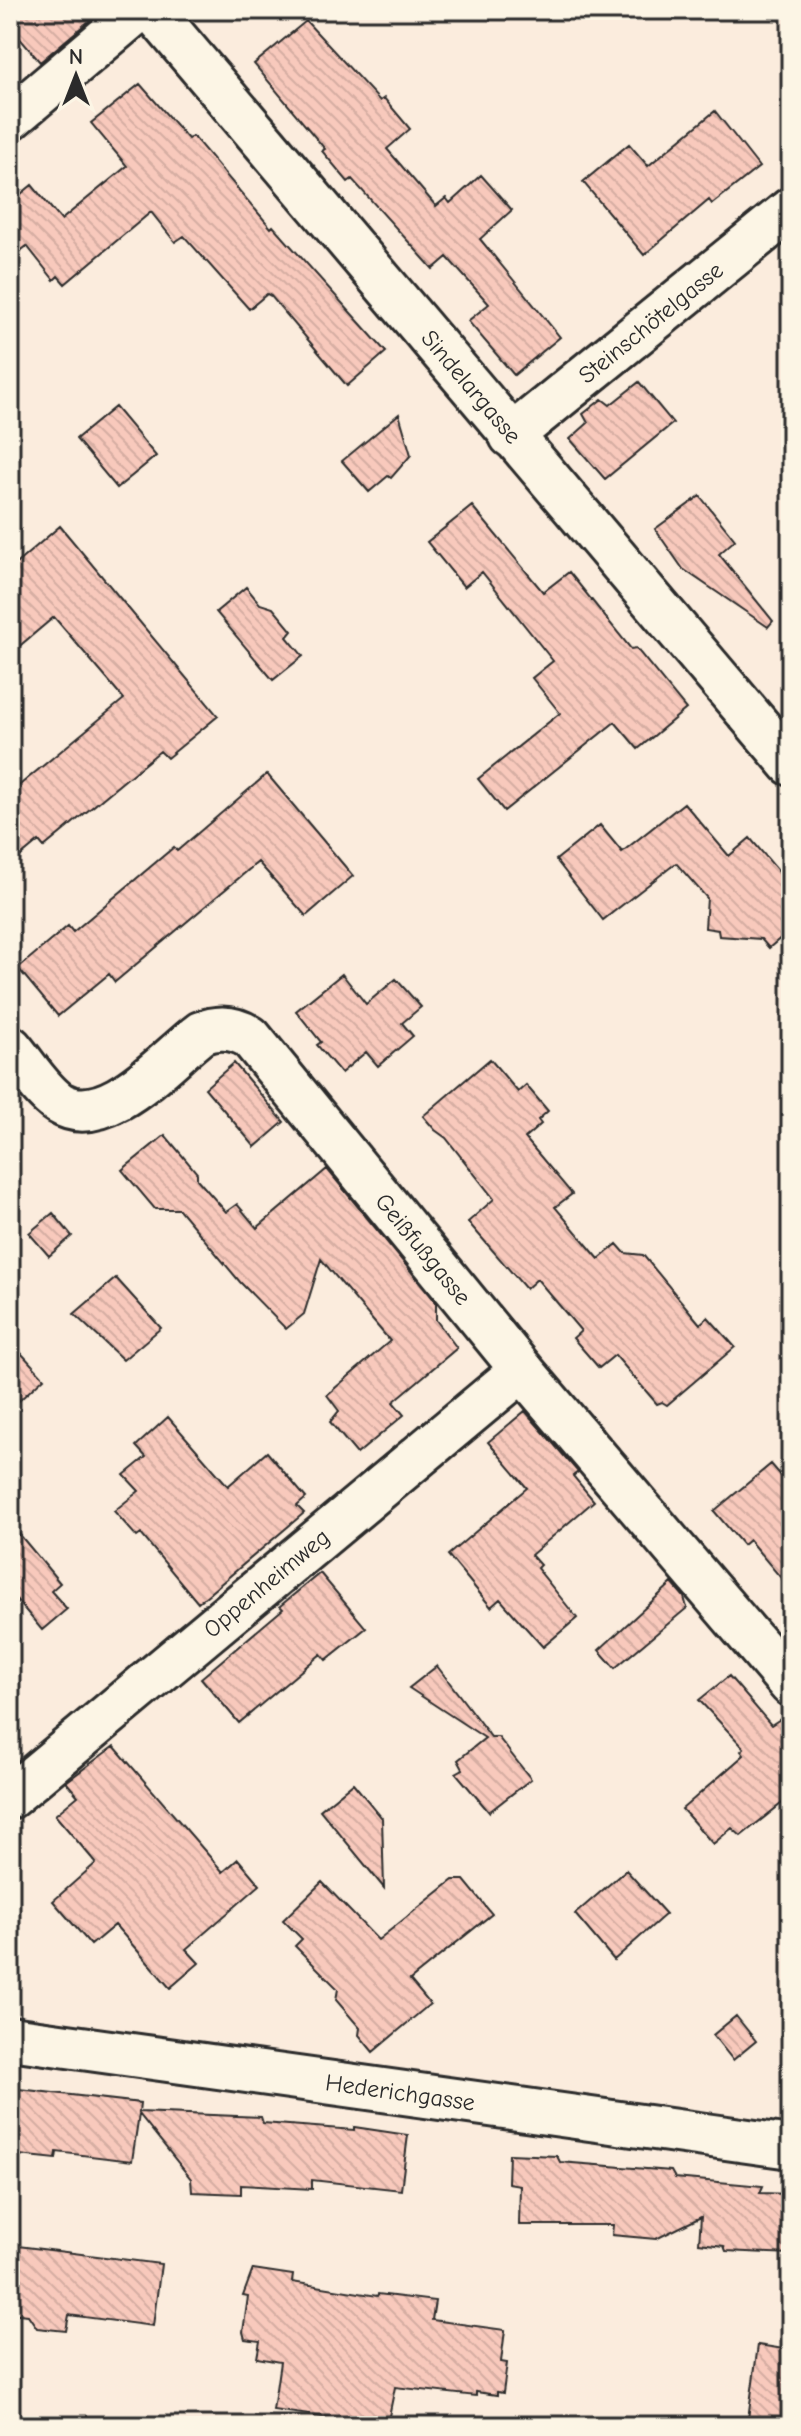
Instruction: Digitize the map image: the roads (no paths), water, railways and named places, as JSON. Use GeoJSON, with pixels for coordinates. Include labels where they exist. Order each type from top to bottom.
{"type":"FeatureCollection","features":[{"type":"Feature","properties":{"kind":"street"},"geometry":{"type":"LineString","coordinates":[[10,119],[139,10]]}},
{"type":"Feature","properties":{"kind":"street","name":"Sindelargasse"},"geometry":{"type":"LineString","coordinates":[[152,10],[791,764]]}},
{"type":"Feature","properties":{"kind":"street","name":"Steinschötelgasse"},"geometry":{"type":"LineString","coordinates":[[511,436],[791,209]]}},
{"type":"Feature","properties":{"kind":"street","name":"Geißfußgasse"},"geometry":{"type":"LineString","coordinates":[[10,1047],[53,1098],[63,1105],[88,1109],[117,1101],[201,1033],[227,1029],[239,1030],[250,1037],[522,1370],[791,1685]]}},
{"type":"Feature","properties":{"kind":"street","name":"Oppenheimweg"},"geometry":{"type":"LineString","coordinates":[[10,1797],[522,1370]]}},
{"type":"Feature","properties":{"kind":"street","name":"Hederichgasse"},"geometry":{"type":"LineString","coordinates":[[10,2038],[791,2147]]}}]}
